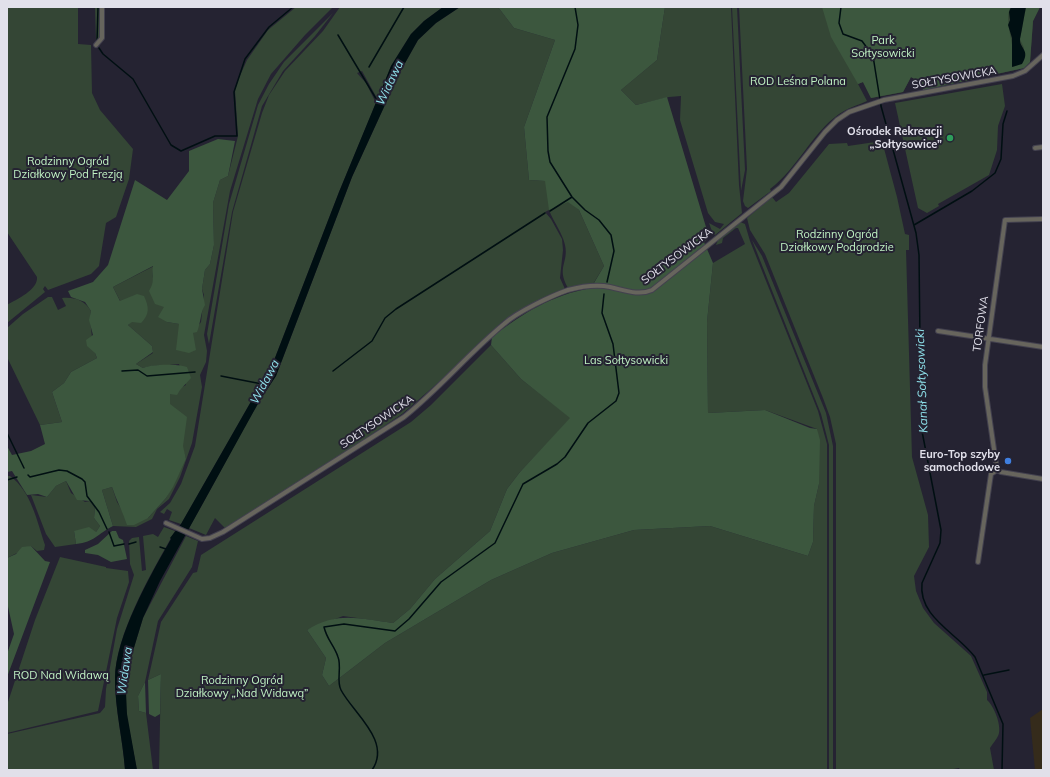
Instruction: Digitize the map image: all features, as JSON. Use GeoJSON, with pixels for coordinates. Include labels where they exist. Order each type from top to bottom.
{"type":"FeatureCollection","features":[{"type":"Feature","properties":{"kind":"street"},"geometry":{"type":"LineString","coordinates":[[96,45],[102,38],[102,7]]}},
{"type":"Feature","properties":{"kind":"street","name":"SOŁTYSOWICKA"},"geometry":{"type":"LineString","coordinates":[[166,523],[198,537],[210,538],[223,532],[404,417],[424,401],[505,323],[517,315],[568,290],[581,287],[602,286],[640,293],[652,290],[780,187],[837,120],[849,112],[884,100],[1013,76],[1025,71],[1043,55]]}},
{"type":"Feature","properties":{"kind":"street"},"geometry":{"type":"LineString","coordinates":[[1035,148],[1043,147]]}},
{"type":"Feature","properties":{"kind":"street","name":"TORFOWA"},"geometry":{"type":"LineString","coordinates":[[997,470],[985,387],[986,350],[1005,220],[1043,219]]}},
{"type":"Feature","properties":{"kind":"street"},"geometry":{"type":"LineString","coordinates":[[938,331],[1043,347]]}},
{"type":"Feature","properties":{"kind":"street"},"geometry":{"type":"LineString","coordinates":[[978,562],[991,474],[997,470],[1043,479]]}},
{"type":"Feature","properties":{"kind":"shaded area"},"geometry":{"type":"Polygon","coordinates":[[[1043,709],[1043,770],[1035,770],[1030,718],[1043,709]]]}},
{"type":"Feature","properties":{"kind":"green space","name":"Rodzinny Ogród Działkowy Pod Frezją"},"geometry":{"type":"Polygon","coordinates":[[[7,7],[78,7],[78,44],[91,45],[92,93],[100,110],[133,149],[129,179],[116,217],[106,223],[99,266],[91,274],[48,290],[45,286],[43,289],[45,292],[7,323],[7,305],[31,290],[37,277],[7,232],[7,7]]]}},
{"type":"Feature","properties":{"kind":"green space"},"geometry":{"type":"Polygon","coordinates":[[[95,7],[101,7],[99,40],[96,40],[95,7]]]}},
{"type":"Feature","properties":{"kind":"green space"},"geometry":{"type":"Polygon","coordinates":[[[296,7],[333,7],[305,35],[271,74],[258,99],[230,191],[204,335],[207,351],[206,362],[200,375],[202,387],[192,443],[180,477],[169,499],[157,509],[152,519],[136,527],[113,526],[102,490],[112,487],[117,502],[123,512],[148,518],[166,498],[186,459],[169,404],[169,394],[186,385],[179,364],[143,368],[136,364],[153,353],[152,346],[128,325],[131,322],[113,287],[154,266],[153,276],[155,286],[165,308],[167,322],[179,324],[193,333],[201,322],[204,295],[202,289],[205,270],[210,264],[214,245],[213,203],[220,180],[228,176],[238,136],[235,90],[247,60],[268,30],[296,7]]]}},
{"type":"Feature","properties":{"kind":"green space"},"geometry":{"type":"Polygon","coordinates":[[[340,7],[443,7],[424,21],[411,34],[391,66],[378,100],[362,71],[357,73],[366,83],[376,103],[339,192],[273,363],[181,524],[169,520],[172,512],[167,509],[164,514],[160,512],[170,503],[181,484],[195,446],[233,212],[262,113],[269,95],[285,71],[323,31],[340,7]]]}},
{"type":"Feature","properties":{"kind":"green space"},"geometry":{"type":"Polygon","coordinates":[[[460,7],[498,7],[514,28],[555,40],[524,127],[529,180],[545,181],[579,210],[604,266],[593,284],[568,288],[563,275],[566,251],[564,240],[549,210],[545,212],[551,219],[562,239],[563,250],[560,278],[565,289],[533,304],[503,321],[447,375],[402,414],[356,445],[225,528],[215,518],[206,535],[189,528],[242,432],[276,376],[352,177],[400,72],[418,40],[436,23],[460,7]]]}},
{"type":"Feature","properties":{"kind":"green space","name":"Las Sołtysowicki"},"geometry":{"type":"Polygon","coordinates":[[[498,7],[665,7],[657,60],[621,90],[636,105],[667,97],[709,237],[704,242],[713,263],[707,322],[708,413],[765,410],[810,428],[817,429],[820,440],[819,484],[814,506],[813,542],[808,556],[710,526],[634,530],[552,553],[491,580],[385,643],[329,686],[322,675],[326,658],[307,630],[318,624],[339,618],[359,618],[393,623],[410,609],[435,579],[490,531],[507,489],[520,472],[570,418],[521,379],[491,345],[492,337],[515,320],[538,306],[563,295],[591,288],[604,266],[579,210],[568,202],[549,210],[545,181],[529,180],[524,127],[555,40],[514,28],[498,7]]]}},
{"type":"Feature","properties":{"kind":"green space","name":"ROD Leśna Polana"},"geometry":{"type":"Polygon","coordinates":[[[665,7],[731,7],[739,185],[742,213],[715,235],[713,234],[709,223],[720,229],[724,224],[715,222],[708,213],[680,120],[681,96],[669,97],[636,105],[621,90],[657,60],[665,7]]]}},
{"type":"Feature","properties":{"kind":"green space"},"geometry":{"type":"Polygon","coordinates":[[[732,7],[737,7],[745,170],[741,191],[732,7]]]}},
{"type":"Feature","properties":{"kind":"green space"},"geometry":{"type":"Polygon","coordinates":[[[739,7],[1040,7],[1033,21],[1030,62],[1024,68],[923,90],[922,84],[911,77],[903,92],[871,98],[863,82],[858,84],[867,101],[849,108],[829,122],[820,131],[789,171],[770,189],[771,191],[748,208],[745,206],[743,201],[747,169],[739,7]]]}},
{"type":"Feature","properties":{"kind":"green space","name":"Park Sołtysowicki"},"geometry":{"type":"Polygon","coordinates":[[[822,7],[1011,7],[1008,22],[1013,51],[1013,67],[1018,65],[1024,48],[1020,39],[1026,7],[1040,7],[1033,21],[1030,62],[1024,68],[923,90],[922,84],[911,77],[903,92],[871,98],[863,82],[858,84],[831,37],[822,7]]]}},
{"type":"Feature","properties":{"kind":"green space"},"geometry":{"type":"Polygon","coordinates":[[[333,13],[315,36],[283,71],[262,106],[232,212],[209,344],[207,334],[229,204],[258,105],[269,84],[284,62],[333,13]]]}},
{"type":"Feature","properties":{"kind":"green space","name":"Ośrodek Rekreacji „Sołtysowice”"},"geometry":{"type":"Polygon","coordinates":[[[1002,84],[1005,106],[998,126],[997,150],[989,175],[938,204],[939,206],[927,213],[918,208],[895,103],[1002,84]]]}},
{"type":"Feature","properties":{"kind":"green space"},"geometry":{"type":"Polygon","coordinates":[[[218,139],[235,141],[228,176],[220,180],[213,203],[214,245],[210,264],[205,270],[202,289],[205,305],[197,332],[193,333],[196,350],[189,353],[176,350],[179,324],[167,322],[158,317],[164,307],[155,304],[149,291],[153,281],[153,266],[113,287],[120,301],[137,294],[144,296],[147,304],[148,310],[144,320],[141,323],[132,322],[128,325],[152,346],[153,352],[136,364],[143,368],[165,365],[187,367],[191,378],[177,395],[170,394],[170,404],[187,417],[183,446],[186,459],[173,487],[166,498],[148,518],[134,525],[127,525],[112,487],[102,490],[113,526],[92,540],[76,544],[74,531],[89,527],[96,532],[100,526],[94,518],[95,508],[90,501],[77,500],[66,481],[56,486],[47,497],[38,494],[27,495],[12,471],[7,472],[7,446],[12,455],[31,451],[45,444],[40,425],[62,422],[52,392],[64,383],[71,372],[97,358],[95,353],[87,346],[86,340],[93,335],[89,320],[91,311],[85,302],[71,297],[68,291],[93,282],[108,265],[135,180],[167,200],[189,171],[189,151],[218,139]]]}},
{"type":"Feature","properties":{"kind":"green space","name":"Rodzinny Ogród Działkowy Podgrodzie"},"geometry":{"type":"Polygon","coordinates":[[[882,141],[905,234],[909,235],[909,250],[906,250],[912,457],[928,515],[929,547],[914,576],[916,591],[923,608],[934,623],[971,656],[987,692],[987,700],[992,706],[999,725],[998,737],[990,748],[994,770],[960,770],[959,768],[948,770],[836,770],[836,444],[830,417],[823,398],[765,254],[750,230],[747,218],[772,197],[776,202],[789,193],[829,144],[847,143],[848,146],[882,141]]]}},
{"type":"Feature","properties":{"kind":"green space","name":"Rodzinny Ogród Działkowy „Nad Widawą”"},"geometry":{"type":"Polygon","coordinates":[[[740,222],[745,224],[750,241],[818,411],[827,444],[827,770],[159,770],[161,674],[148,680],[161,622],[193,573],[197,572],[201,555],[411,422],[431,405],[491,345],[521,379],[571,418],[520,472],[507,489],[490,531],[435,579],[410,609],[393,623],[343,616],[307,630],[326,658],[322,675],[329,686],[385,643],[491,580],[552,553],[634,530],[710,526],[808,556],[813,542],[814,506],[819,484],[817,429],[765,410],[708,413],[707,322],[713,263],[745,244],[738,228],[736,228],[723,238],[722,243],[716,245],[718,240],[740,222]]]}},
{"type":"Feature","properties":{"kind":"green space"},"geometry":{"type":"Polygon","coordinates":[[[752,240],[762,256],[826,413],[833,446],[833,770],[829,770],[829,445],[821,414],[752,240]]]}},
{"type":"Feature","properties":{"kind":"green space"},"geometry":{"type":"Polygon","coordinates":[[[48,297],[52,297],[58,310],[66,306],[62,298],[79,300],[88,307],[91,311],[92,334],[97,358],[71,372],[64,383],[52,392],[62,422],[40,425],[7,357],[7,328],[23,314],[48,297]]]}},
{"type":"Feature","properties":{"kind":"green space"},"geometry":{"type":"Polygon","coordinates":[[[7,476],[10,476],[17,482],[28,498],[45,545],[44,550],[37,551],[31,546],[7,558],[7,476]]]}},
{"type":"Feature","properties":{"kind":"green space"},"geometry":{"type":"Polygon","coordinates":[[[66,481],[71,493],[85,502],[90,501],[95,508],[94,518],[100,526],[96,532],[74,531],[76,544],[55,547],[46,534],[31,495],[47,497],[56,486],[66,481]]]}},
{"type":"Feature","properties":{"kind":"green space"},"geometry":{"type":"Polygon","coordinates":[[[164,527],[175,531],[146,583],[128,623],[121,642],[117,661],[115,691],[125,770],[7,770],[7,734],[100,713],[105,707],[106,689],[117,629],[134,575],[130,564],[129,541],[132,538],[139,537],[142,571],[146,570],[143,536],[153,534],[158,537],[164,527]]]}},
{"type":"Feature","properties":{"kind":"green space"},"geometry":{"type":"Polygon","coordinates":[[[112,531],[116,531],[119,538],[123,540],[127,559],[111,562],[98,555],[85,553],[85,550],[98,544],[112,531]]]}},
{"type":"Feature","properties":{"kind":"green space"},"geometry":{"type":"Polygon","coordinates":[[[186,536],[198,541],[192,567],[158,621],[145,682],[138,696],[139,711],[146,713],[153,770],[137,770],[126,714],[126,692],[129,664],[143,618],[186,536]]]}},
{"type":"Feature","properties":{"kind":"green space"},"geometry":{"type":"Polygon","coordinates":[[[31,546],[45,561],[50,562],[7,677],[7,654],[14,634],[7,602],[7,558],[16,554],[22,547],[31,546]]]}},
{"type":"Feature","properties":{"kind":"green space","name":"ROD Nad Widawą"},"geometry":{"type":"Polygon","coordinates":[[[60,557],[106,568],[128,571],[129,582],[117,618],[98,711],[7,733],[7,705],[35,620],[60,557]]]}},
{"type":"Feature","properties":{"kind":"green space"},"geometry":{"type":"Polygon","coordinates":[[[161,674],[160,714],[155,717],[149,714],[148,680],[161,674]]]}},
{"type":"Feature","properties":{"kind":"green space"},"geometry":{"type":"Polygon","coordinates":[[[145,682],[146,713],[139,711],[138,696],[145,682]]]}},
{"type":"Feature","properties":{"kind":"water","name":"Widawa"},"geometry":{"type":"Polygon","coordinates":[[[443,7],[460,7],[436,23],[418,40],[400,72],[352,177],[276,376],[260,400],[160,581],[143,618],[129,664],[126,692],[127,714],[137,770],[125,770],[116,702],[115,679],[117,662],[127,626],[144,588],[171,539],[170,538],[181,524],[273,363],[339,192],[391,66],[411,34],[424,21],[443,7]]]}},
{"type":"Feature","properties":{"kind":"water"},"geometry":{"type":"Polygon","coordinates":[[[1011,7],[1026,7],[1020,39],[1025,55],[1022,64],[1012,67],[1012,38],[1008,25],[1011,7]]]}},
{"type":"Feature","properties":{"kind":"waterway"},"geometry":{"type":"LineString","coordinates":[[97,41],[98,7]]}},
{"type":"Feature","properties":{"kind":"waterway"},"geometry":{"type":"LineString","coordinates":[[99,48],[103,54],[133,79],[171,145],[181,151],[215,136],[237,136],[234,92],[245,59],[269,27],[293,7]]}},
{"type":"Feature","properties":{"kind":"waterway"},"geometry":{"type":"LineString","coordinates":[[369,67],[404,7]]}},
{"type":"Feature","properties":{"kind":"waterway"},"geometry":{"type":"LineString","coordinates":[[575,7],[578,25],[575,49],[547,117],[548,151],[550,162],[572,197],[585,210],[599,220],[611,235],[614,251],[607,282]]}},
{"type":"Feature","properties":{"kind":"waterway","name":"Kanał Sołtysowicki"},"geometry":{"type":"LineString","coordinates":[[841,7],[839,23],[843,34],[862,41],[873,56],[881,106],[916,233],[919,255],[921,426],[941,530],[940,543],[922,583],[922,595],[926,606],[932,615],[975,657],[1003,724],[1002,770]]}},
{"type":"Feature","properties":{"kind":"waterway","name":"Widawa"},"geometry":{"type":"LineString","coordinates":[[338,35],[378,102]]}},
{"type":"Feature","properties":{"kind":"waterway"},"geometry":{"type":"LineString","coordinates":[[914,225],[972,191],[995,173],[1001,159],[1003,124],[1007,111]]}},
{"type":"Feature","properties":{"kind":"waterway"},"geometry":{"type":"LineString","coordinates":[[550,211],[572,197]]}},
{"type":"Feature","properties":{"kind":"waterway"},"geometry":{"type":"LineString","coordinates":[[333,371],[372,341],[385,318],[396,309],[545,213]]}},
{"type":"Feature","properties":{"kind":"waterway"},"geometry":{"type":"LineString","coordinates":[[372,770],[377,759],[377,748],[374,738],[341,690],[339,682],[339,661],[324,627],[344,624],[395,631],[409,619],[441,582],[495,543],[523,484],[557,464],[565,457],[588,423],[616,401],[619,393],[613,344],[602,313],[604,294]]}},
{"type":"Feature","properties":{"kind":"waterway"},"geometry":{"type":"LineString","coordinates":[[122,371],[138,370],[147,376],[195,372]]}},
{"type":"Feature","properties":{"kind":"waterway","name":"Widawa"},"geometry":{"type":"LineString","coordinates":[[221,376],[262,384]]}},
{"type":"Feature","properties":{"kind":"waterway"},"geometry":{"type":"LineString","coordinates":[[7,433],[24,468]]}},
{"type":"Feature","properties":{"kind":"waterway"},"geometry":{"type":"LineString","coordinates":[[28,475],[30,477],[59,470],[67,471],[82,479],[85,482],[87,496],[99,512],[107,529]]}},
{"type":"Feature","properties":{"kind":"waterway"},"geometry":{"type":"LineString","coordinates":[[7,480],[17,477]]}},
{"type":"Feature","properties":{"kind":"waterway"},"geometry":{"type":"LineString","coordinates":[[109,532],[114,546],[124,544]]}},
{"type":"Feature","properties":{"kind":"waterway"},"geometry":{"type":"LineString","coordinates":[[129,544],[136,542]]}},
{"type":"Feature","properties":{"kind":"waterway"},"geometry":{"type":"LineString","coordinates":[[160,547],[166,549]]}},
{"type":"Feature","properties":{"kind":"waterway"},"geometry":{"type":"LineString","coordinates":[[984,675],[1009,670]]}},
{"type":"Feature","properties":{"kind":"place","name":"Ośrodek Rekreacji „Sołtysowice”"},"geometry":{"type":"Point","coordinates":[950,138]}},
{"type":"Feature","properties":{"kind":"place","name":"Euro-Top szyby samochodowe"},"geometry":{"type":"Point","coordinates":[1008,461]}}]}
